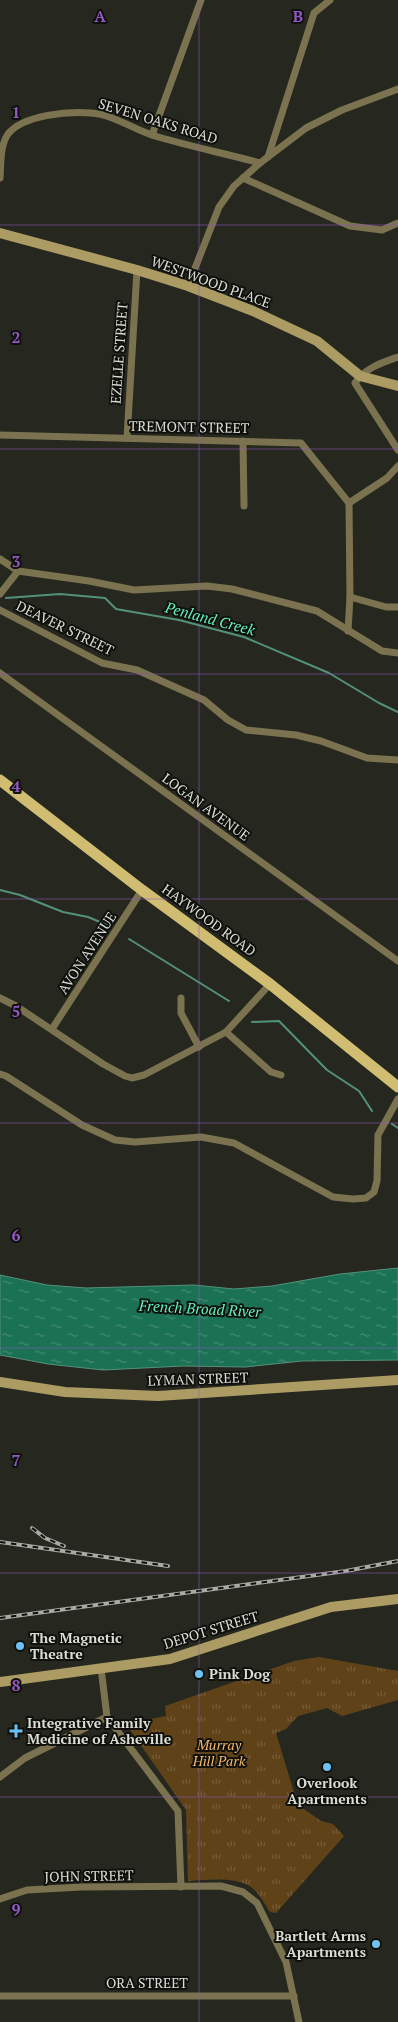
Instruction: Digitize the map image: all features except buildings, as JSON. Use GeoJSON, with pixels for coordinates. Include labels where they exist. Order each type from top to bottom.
{"type":"FeatureCollection","features":[{"type":"Feature","properties":{"kind":"main road","name":"HAYWOOD ROAD"},"geometry":{"type":"LineString","coordinates":[[0,780],[142,890],[270,984],[398,1087]]}},
{"type":"Feature","properties":{"kind":"street"},"geometry":{"type":"LineString","coordinates":[[152,135],[201,0]]}},
{"type":"Feature","properties":{"kind":"street"},"geometry":{"type":"LineString","coordinates":[[268,158],[314,13],[330,0]]}},
{"type":"Feature","properties":{"kind":"street"},"geometry":{"type":"LineString","coordinates":[[188,286],[220,207],[234,186],[260,163],[306,128],[342,110],[398,89]]}},
{"type":"Feature","properties":{"kind":"street","name":"SEVEN OAKS ROAD"},"geometry":{"type":"LineString","coordinates":[[0,178],[2,143],[8,134],[20,124],[45,116],[92,113],[102,115],[152,135],[260,163]]}},
{"type":"Feature","properties":{"kind":"street"},"geometry":{"type":"LineString","coordinates":[[243,178],[350,226],[382,230],[398,223]]}},
{"type":"Feature","properties":{"kind":"street","name":"WESTWOOD PLACE"},"geometry":{"type":"LineString","coordinates":[[0,233],[137,270],[188,286],[253,311],[316,341],[360,376],[398,386]]}},
{"type":"Feature","properties":{"kind":"street","name":"EZELLE STREET"},"geometry":{"type":"LineString","coordinates":[[127,438],[137,270]]}},
{"type":"Feature","properties":{"kind":"street"},"geometry":{"type":"LineString","coordinates":[[398,357],[373,366],[360,376],[355,383],[394,438],[398,450]]}},
{"type":"Feature","properties":{"kind":"street","name":"TREMONT STREET"},"geometry":{"type":"LineString","coordinates":[[0,436],[301,443],[349,503]]}},
{"type":"Feature","properties":{"kind":"street"},"geometry":{"type":"LineString","coordinates":[[243,441],[244,506]]}},
{"type":"Feature","properties":{"kind":"street"},"geometry":{"type":"LineString","coordinates":[[348,631],[350,597],[349,503],[387,478],[398,466]]}},
{"type":"Feature","properties":{"kind":"street"},"geometry":{"type":"LineString","coordinates":[[0,560],[18,571],[134,590],[220,586],[305,606],[322,614],[382,651],[398,653]]}},
{"type":"Feature","properties":{"kind":"street"},"geometry":{"type":"LineString","coordinates":[[0,594],[18,571]]}},
{"type":"Feature","properties":{"kind":"street"},"geometry":{"type":"LineString","coordinates":[[350,597],[377,605],[398,607]]}},
{"type":"Feature","properties":{"kind":"street","name":"DEAVER STREET"},"geometry":{"type":"LineString","coordinates":[[0,610],[102,663],[137,670],[204,700],[228,720],[246,730],[296,734],[367,758],[398,760]]}},
{"type":"Feature","properties":{"kind":"street","name":"LOGAN AVENUE"},"geometry":{"type":"LineString","coordinates":[[0,673],[398,961]]}},
{"type":"Feature","properties":{"kind":"street","name":"AVON AVENUE"},"geometry":{"type":"LineString","coordinates":[[52,1029],[142,890]]}},
{"type":"Feature","properties":{"kind":"street"},"geometry":{"type":"LineString","coordinates":[[390,955],[398,949]]}},
{"type":"Feature","properties":{"kind":"street"},"geometry":{"type":"LineString","coordinates":[[0,998],[52,1029],[103,1064],[124,1076],[132,1078],[144,1075],[226,1032],[270,984]]}},
{"type":"Feature","properties":{"kind":"street"},"geometry":{"type":"LineString","coordinates":[[181,998],[181,1013],[199,1047]]}},
{"type":"Feature","properties":{"kind":"street"},"geometry":{"type":"LineString","coordinates":[[226,1032],[271,1072],[281,1075]]}},
{"type":"Feature","properties":{"kind":"street"},"geometry":{"type":"LineString","coordinates":[[0,1074],[82,1125],[115,1140],[135,1142],[201,1137],[234,1143],[333,1197],[353,1199],[366,1198],[374,1192],[377,1181],[378,1135],[398,1099]]}},
{"type":"Feature","properties":{"kind":"street","name":"LYMAN STREET"},"geometry":{"type":"LineString","coordinates":[[0,1382],[65,1392],[158,1396],[398,1380]]}},
{"type":"Feature","properties":{"kind":"street","name":"DEPOT STREET"},"geometry":{"type":"LineString","coordinates":[[0,1682],[170,1658],[331,1607],[398,1599]]}},
{"type":"Feature","properties":{"kind":"street"},"geometry":{"type":"LineString","coordinates":[[101,1668],[107,1717],[178,1811],[181,1887]]}},
{"type":"Feature","properties":{"kind":"street"},"geometry":{"type":"LineString","coordinates":[[0,1777],[25,1758],[107,1717]]}},
{"type":"Feature","properties":{"kind":"street","name":"JOHN STREET"},"geometry":{"type":"LineString","coordinates":[[0,1899],[27,1890],[82,1887],[221,1886],[243,1892],[257,1903],[286,1962],[299,2022]]}},
{"type":"Feature","properties":{"kind":"street","name":"ORA STREET"},"geometry":{"type":"LineString","coordinates":[[0,1996],[294,1996]]}},
{"type":"Feature","properties":{"kind":"green space","name":"Murray Hill Park"},"geometry":{"type":"Polygon","coordinates":[[[319,1657],[398,1671],[398,1700],[342,1716],[327,1708],[298,1716],[286,1729],[276,1733],[293,1789],[301,1807],[321,1821],[333,1824],[344,1836],[276,1913],[270,1912],[251,1887],[237,1881],[188,1881],[186,1810],[126,1724],[166,1716],[165,1706],[294,1661],[319,1657]]]}},
{"type":"Feature","properties":{"kind":"water","name":"French Broad River"},"geometry":{"type":"Polygon","coordinates":[[[398,1268],[398,1360],[302,1361],[245,1367],[183,1366],[103,1370],[48,1364],[0,1355],[0,1275],[47,1285],[86,1288],[194,1285],[234,1289],[272,1286],[340,1274],[398,1268]]]}},
{"type":"Feature","properties":{"kind":"waterway","name":"Penland Creek"},"geometry":{"type":"LineString","coordinates":[[6,598],[60,594],[105,598],[116,609],[179,620],[244,637],[329,673],[379,703],[398,712]]}},
{"type":"Feature","properties":{"kind":"waterway"},"geometry":{"type":"LineString","coordinates":[[0,890],[20,895],[63,912],[88,917],[107,925]]}},
{"type":"Feature","properties":{"kind":"waterway"},"geometry":{"type":"LineString","coordinates":[[129,939],[229,1001]]}},
{"type":"Feature","properties":{"kind":"waterway"},"geometry":{"type":"LineString","coordinates":[[252,1022],[279,1021],[327,1070],[359,1091],[372,1111]]}},
{"type":"Feature","properties":{"kind":"waterway"},"geometry":{"type":"LineString","coordinates":[[392,1124],[398,1128]]}},
{"type":"Feature","properties":{"kind":"railway"},"geometry":{"type":"LineString","coordinates":[[32,1528],[45,1538],[64,1546]]}},
{"type":"Feature","properties":{"kind":"railway"},"geometry":{"type":"LineString","coordinates":[[0,1542],[168,1566]]}},
{"type":"Feature","properties":{"kind":"railway"},"geometry":{"type":"LineString","coordinates":[[0,1618],[346,1571],[398,1561]]}},
{"type":"Feature","properties":{"kind":"place","name":"The Magnetic Theatre"},"geometry":{"type":"Point","coordinates":[20,1646]}},
{"type":"Feature","properties":{"kind":"place","name":"Pink Dog"},"geometry":{"type":"Point","coordinates":[199,1674]}},
{"type":"Feature","properties":{"kind":"place","name":"Integrative Family Medicine of Asheville"},"geometry":{"type":"Point","coordinates":[16,1731]}},
{"type":"Feature","properties":{"kind":"place","name":"Overlook Apartments"},"geometry":{"type":"Point","coordinates":[327,1767]}},
{"type":"Feature","properties":{"kind":"place","name":"Bartlett Arms Apartments"},"geometry":{"type":"Point","coordinates":[376,1944]}}]}
